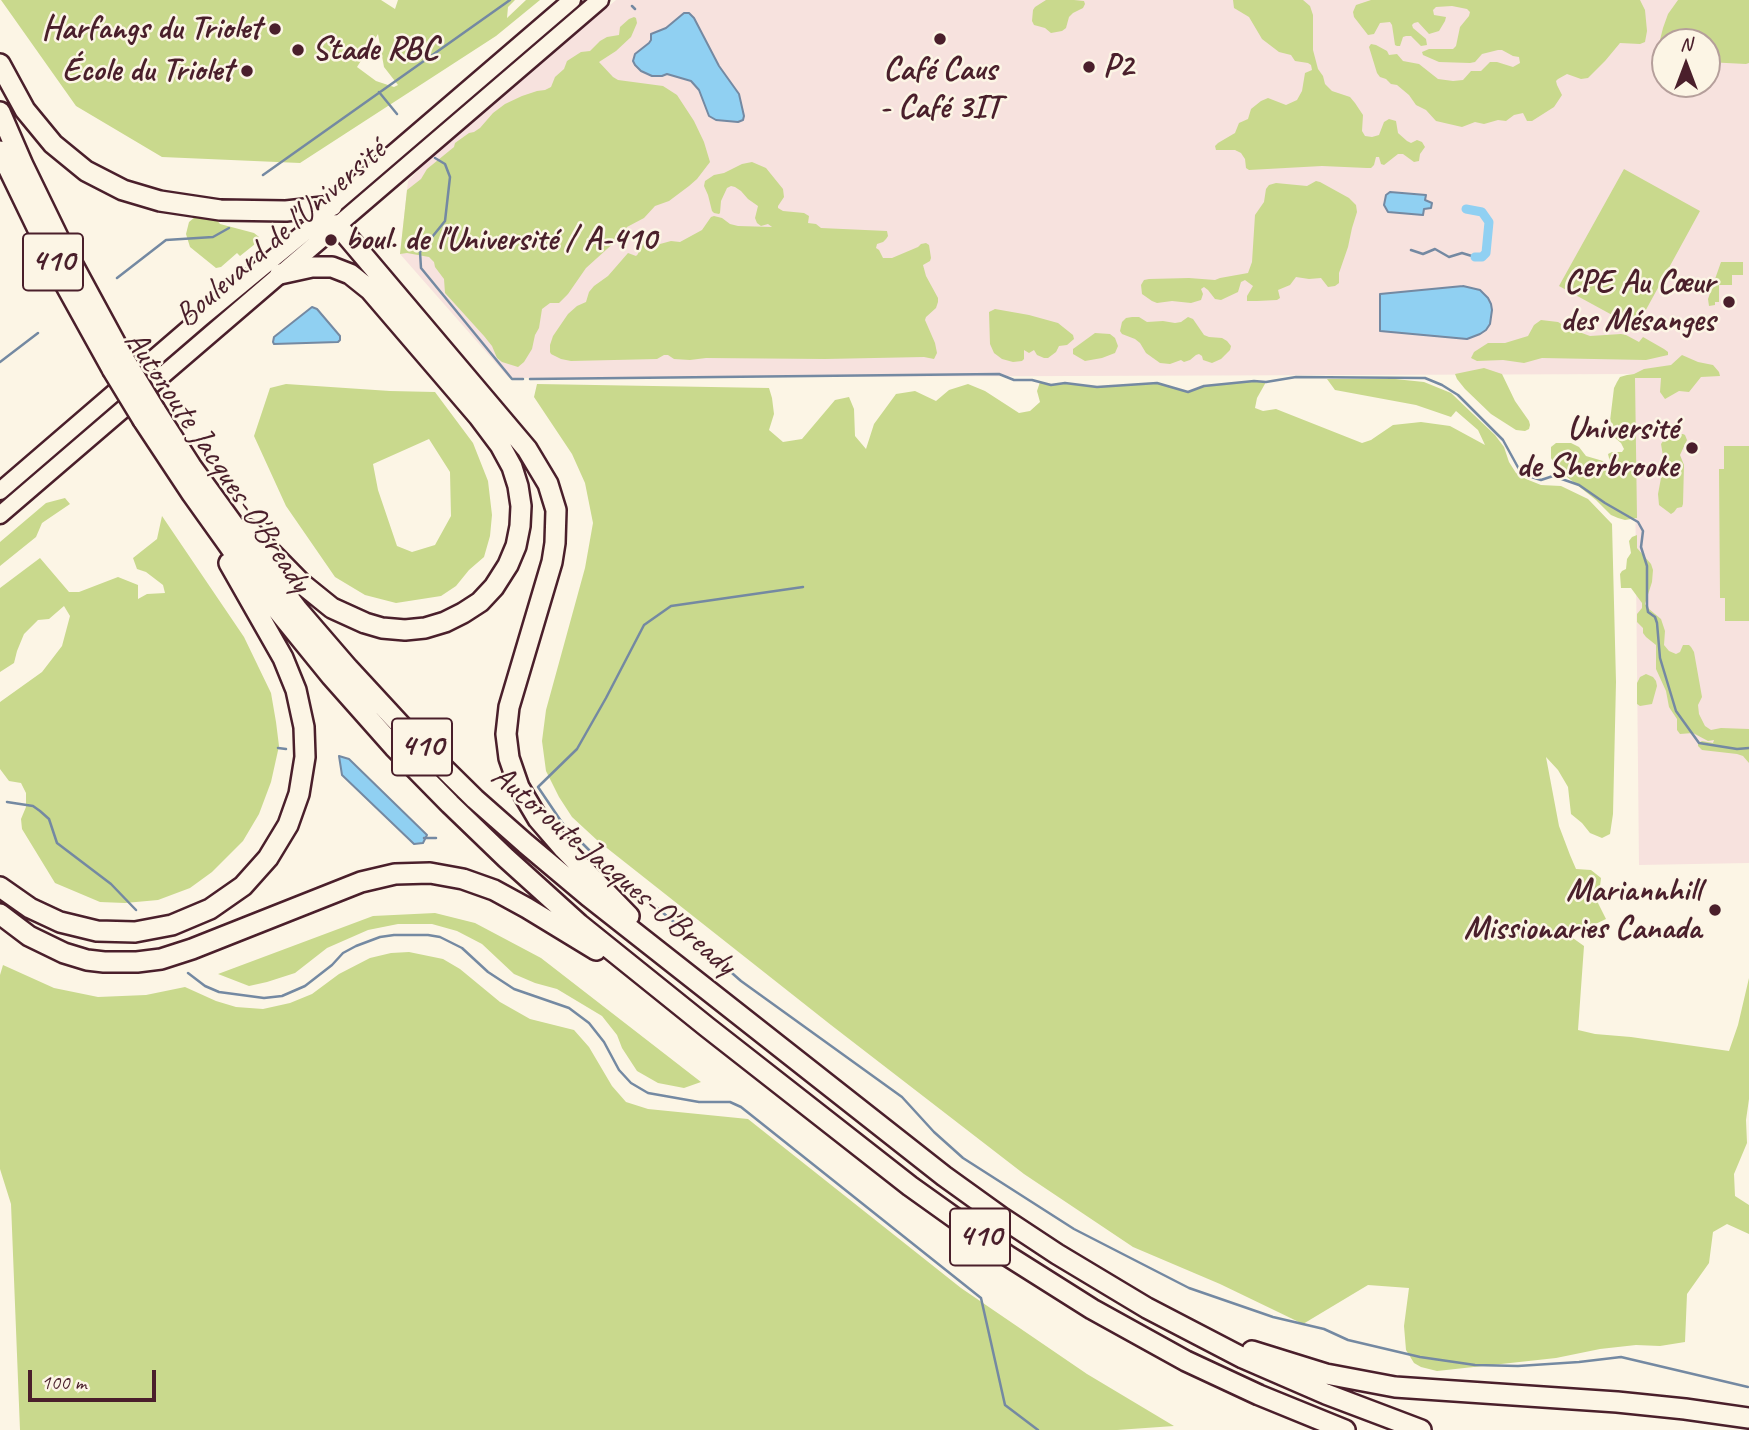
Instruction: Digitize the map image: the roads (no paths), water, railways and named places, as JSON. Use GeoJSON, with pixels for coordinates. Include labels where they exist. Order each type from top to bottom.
{"type":"FeatureCollection","features":[{"type":"Feature","properties":{"kind":"highway"},"geometry":{"type":"LineString","coordinates":[[0,64],[25,110],[47,138],[79,166],[115,187],[160,201],[209,209],[335,215],[534,459],[548,484],[556,510],[556,538],[552,562],[509,707],[506,734],[510,763],[523,796],[546,829],[684,972]]}},
{"type":"Feature","properties":{"kind":"highway","name":"Autoroute Jacques-O'Bready"},"geometry":{"type":"LineString","coordinates":[[0,112],[118,364]]}},
{"type":"Feature","properties":{"kind":"highway","name":"Autoroute Jacques-O'Bready"},"geometry":{"type":"LineString","coordinates":[[0,151],[61,277],[248,572],[357,705],[404,758],[477,831],[579,924],[643,976],[920,1194],[997,1249],[1071,1297],[1186,1361],[1345,1430]]}},
{"type":"Feature","properties":{"kind":"highway"},"geometry":{"type":"LineString","coordinates":[[317,223],[335,215]]}},
{"type":"Feature","properties":{"kind":"highway"},"geometry":{"type":"LineString","coordinates":[[197,488],[313,594],[345,615],[376,626],[418,629],[457,617],[475,606],[490,592],[511,559],[520,526],[519,492],[507,456],[488,429],[370,290],[355,277],[341,269],[327,266],[280,274]]}},
{"type":"Feature","properties":{"kind":"highway"},"geometry":{"type":"LineString","coordinates":[[0,887],[37,912],[69,925],[88,930],[116,932],[154,929],[196,916],[237,891],[264,864],[288,825],[301,786],[305,757],[304,727],[298,698],[287,666],[248,598],[197,488]]}},
{"type":"Feature","properties":{"kind":"highway","name":"Autoroute Jacques-O'Bready"},"geometry":{"type":"LineString","coordinates":[[197,488],[348,668],[469,793],[582,891],[890,1135],[1001,1217],[1097,1279],[1187,1330],[1314,1390],[1422,1430]]}},
{"type":"Feature","properties":{"kind":"highway"},"geometry":{"type":"LineString","coordinates":[[0,914],[29,936],[64,953],[104,962],[137,962],[192,949],[372,879],[401,873],[435,873],[463,879],[498,892],[643,976]]}},
{"type":"Feature","properties":{"kind":"highway"},"geometry":{"type":"LineString","coordinates":[[1187,1330],[1307,1368],[1365,1382],[1418,1389],[1617,1402],[1749,1418]]}},
{"type":"Feature","properties":{"kind":"highway"},"geometry":{"type":"LineString","coordinates":[[1280,1404],[1328,1430]]}},
{"type":"Feature","properties":{"kind":"main road","name":"Boulevard de l'Université"},"geometry":{"type":"LineString","coordinates":[[0,514],[280,274],[335,215],[572,0]]}},
{"type":"Feature","properties":{"kind":"main road","name":"Boulevard de l'Université"},"geometry":{"type":"LineString","coordinates":[[335,215],[600,0]]}},
{"type":"Feature","properties":{"kind":"main road","name":"Boulevard de l'Université"},"geometry":{"type":"LineString","coordinates":[[0,491],[201,318],[317,223]]}},
{"type":"Feature","properties":{"kind":"water"},"geometry":{"type":"Polygon","coordinates":[[[684,13],[689,13],[694,18],[719,66],[739,94],[743,120],[716,120],[709,116],[699,90],[691,81],[667,74],[652,76],[635,65],[635,54],[649,43],[651,34],[666,28],[684,13]]]}},
{"type":"Feature","properties":{"kind":"water"},"geometry":{"type":"Polygon","coordinates":[[[1390,192],[1426,195],[1425,200],[1432,203],[1431,208],[1424,209],[1423,215],[1388,212],[1384,205],[1386,195],[1390,192]]]}},
{"type":"Feature","properties":{"kind":"water"},"geometry":{"type":"Polygon","coordinates":[[[1463,286],[1480,290],[1491,304],[1490,324],[1480,334],[1467,339],[1380,331],[1380,294],[1463,286]]]}},
{"type":"Feature","properties":{"kind":"water"},"geometry":{"type":"Polygon","coordinates":[[[312,307],[317,309],[340,336],[338,342],[274,344],[274,337],[312,307]]]}},
{"type":"Feature","properties":{"kind":"water"},"geometry":{"type":"Polygon","coordinates":[[[339,756],[349,759],[427,835],[423,843],[414,844],[342,775],[339,756]]]}},
{"type":"Feature","properties":{"kind":"waterway"},"geometry":{"type":"LineString","coordinates":[[263,175],[510,0]]}},
{"type":"Feature","properties":{"kind":"waterway"},"geometry":{"type":"LineString","coordinates":[[632,6],[635,9]]}},
{"type":"Feature","properties":{"kind":"waterway"},"geometry":{"type":"LineString","coordinates":[[379,92],[397,114]]}},
{"type":"Feature","properties":{"kind":"waterway"},"geometry":{"type":"LineString","coordinates":[[435,158],[445,164],[450,177],[445,221],[420,252],[421,268],[512,379],[523,379]]}},
{"type":"Feature","properties":{"kind":"waterway"},"geometry":{"type":"LineString","coordinates":[[1466,209],[1482,212],[1489,222],[1486,253],[1482,257],[1475,257]]}},
{"type":"Feature","properties":{"kind":"waterway"},"geometry":{"type":"LineString","coordinates":[[117,278],[166,240],[213,237],[229,228]]}},
{"type":"Feature","properties":{"kind":"waterway"},"geometry":{"type":"LineString","coordinates":[[1411,250],[1423,254],[1435,249],[1449,257],[1462,253],[1475,257]]}},
{"type":"Feature","properties":{"kind":"waterway"},"geometry":{"type":"LineString","coordinates":[[0,362],[38,333]]}},
{"type":"Feature","properties":{"kind":"waterway"},"geometry":{"type":"LineString","coordinates":[[530,379],[999,374],[1014,380],[1032,380],[1051,385],[1065,383],[1097,387],[1157,383],[1188,392],[1204,386],[1296,377],[1425,378],[1458,395],[1503,440],[1520,471],[1525,475],[1541,480],[1553,476],[1579,485],[1638,522],[1643,531],[1641,547],[1647,566],[1648,612],[1655,617],[1657,623],[1660,658],[1676,711],[1699,743],[1737,749],[1749,748]]}},
{"type":"Feature","properties":{"kind":"waterway"},"geometry":{"type":"LineString","coordinates":[[803,587],[671,606],[644,625],[577,749],[538,787],[563,824],[597,858],[741,981],[902,1097],[934,1132],[963,1158],[1074,1229],[1189,1288],[1273,1317],[1324,1329],[1348,1340],[1420,1357],[1475,1365],[1518,1366],[1621,1357],[1748,1387]]}},
{"type":"Feature","properties":{"kind":"waterway"},"geometry":{"type":"LineString","coordinates":[[278,748],[286,749]]}},
{"type":"Feature","properties":{"kind":"waterway"},"geometry":{"type":"LineString","coordinates":[[7,802],[33,806],[40,811],[49,819],[57,843],[111,884],[136,910]]}},
{"type":"Feature","properties":{"kind":"waterway"},"geometry":{"type":"LineString","coordinates":[[424,838],[436,838]]}},
{"type":"Feature","properties":{"kind":"waterway"},"geometry":{"type":"LineString","coordinates":[[188,973],[205,986],[219,992],[264,998],[282,996],[305,986],[343,953],[380,937],[428,935],[440,937],[462,948],[488,972],[514,989],[569,1008],[589,1023],[604,1042],[619,1070],[631,1083],[648,1093],[699,1102],[730,1102],[741,1107],[981,1298],[1005,1405],[1038,1430]]}},
{"type":"Feature","properties":{"kind":"place","name":"Harfangs du Triolet"},"geometry":{"type":"Point","coordinates":[275,29]}},
{"type":"Feature","properties":{"kind":"place","name":"Café Caus - Café 3IT"},"geometry":{"type":"Point","coordinates":[940,39]}},
{"type":"Feature","properties":{"kind":"place","name":"Stade RBC"},"geometry":{"type":"Point","coordinates":[298,50]}},
{"type":"Feature","properties":{"kind":"place","name":"P2"},"geometry":{"type":"Point","coordinates":[1089,67]}},
{"type":"Feature","properties":{"kind":"place","name":"École du Triolet"},"geometry":{"type":"Point","coordinates":[247,71]}},
{"type":"Feature","properties":{"kind":"place","name":"boul. de l'Université / A-410"},"geometry":{"type":"Point","coordinates":[331,240]}},
{"type":"Feature","properties":{"kind":"place","name":"CPE Au Cœur des Mésanges"},"geometry":{"type":"Point","coordinates":[1729,302]}},
{"type":"Feature","properties":{"kind":"place","name":"Université de Sherbrooke"},"geometry":{"type":"Point","coordinates":[1692,448]}},
{"type":"Feature","properties":{"kind":"place","name":"Mariannhill Missionaries Canada"},"geometry":{"type":"Point","coordinates":[1715,910]}}]}
